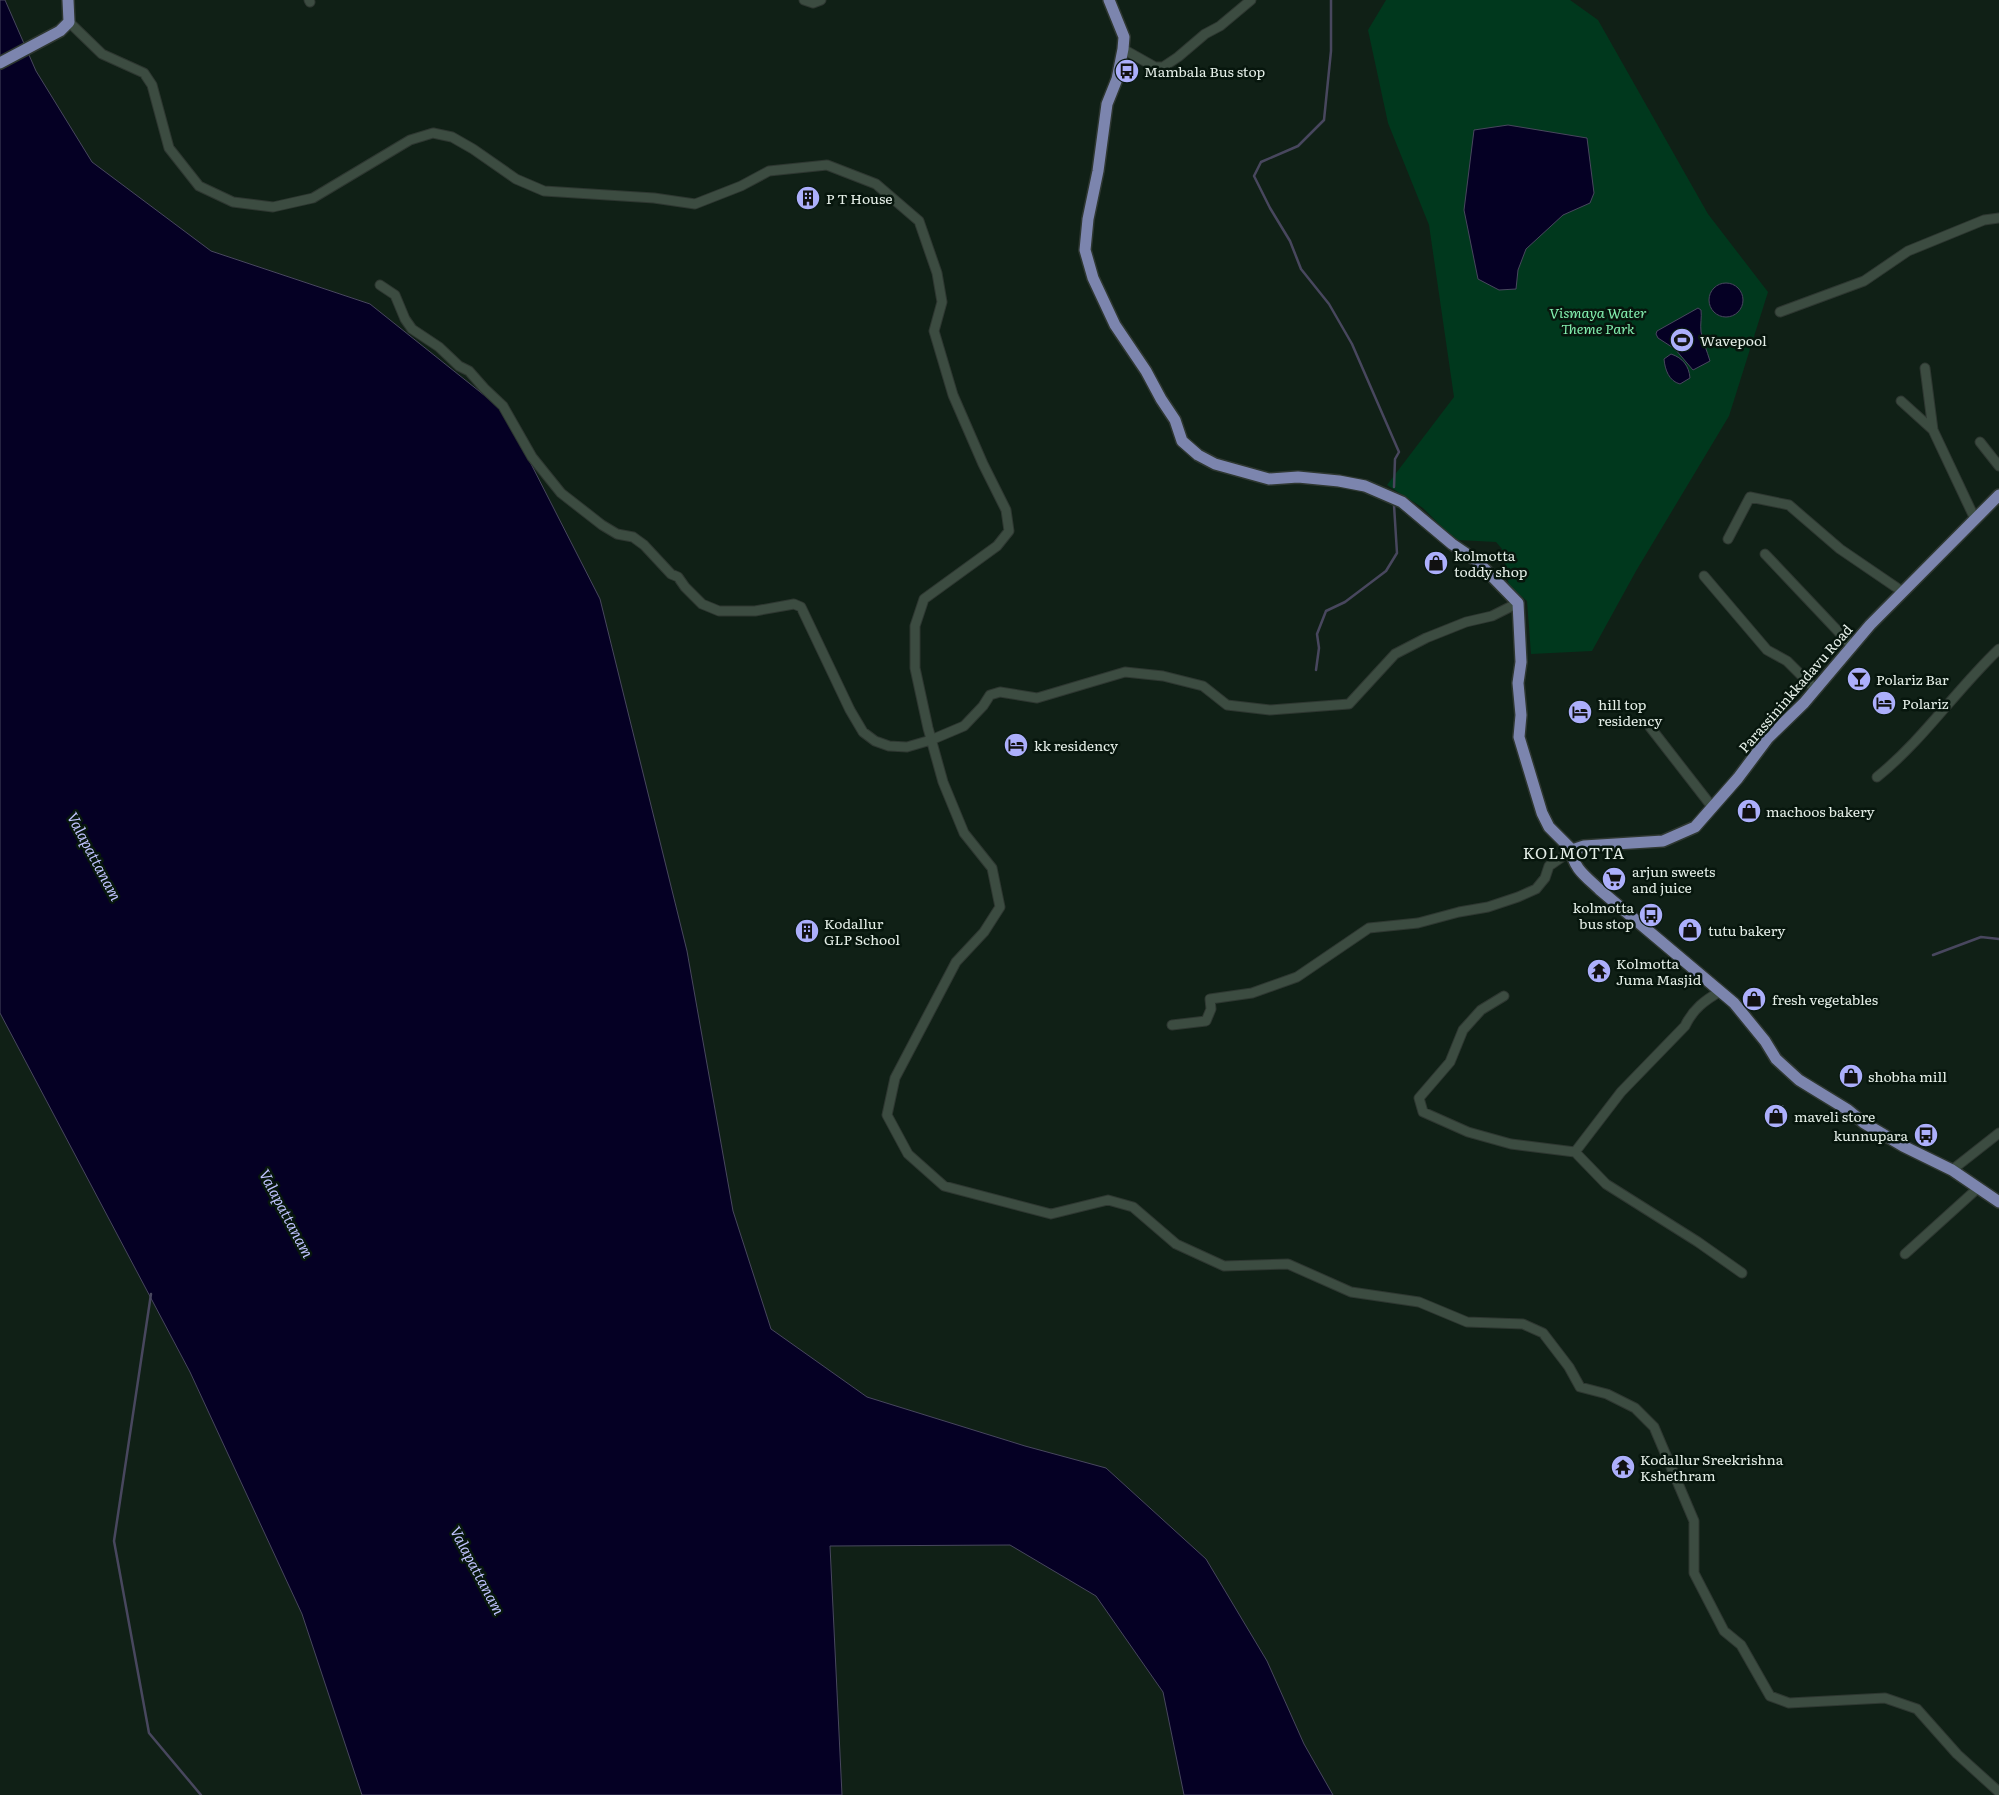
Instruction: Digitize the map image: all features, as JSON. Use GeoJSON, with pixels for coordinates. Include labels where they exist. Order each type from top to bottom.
{"type":"FeatureCollection","features":[{"type":"Feature","properties":{"kind":"main road"},"geometry":{"type":"LineString","coordinates":[[0,63],[60,32],[69,22],[68,0]]}},
{"type":"Feature","properties":{"kind":"main road"},"geometry":{"type":"LineString","coordinates":[[1110,0],[1124,37],[1123,49],[1117,79],[1107,104],[1098,171],[1088,219],[1085,250],[1093,278],[1115,325],[1146,371],[1175,420],[1182,441],[1198,455],[1215,464],[1268,478],[1298,477],[1365,486],[1402,502],[1452,544],[1477,561],[1518,603],[1521,662],[1518,683],[1521,715],[1519,737],[1542,812],[1549,827],[1572,850],[1572,860],[1600,890],[1734,1003],[1776,1059],[1799,1080],[1903,1146],[1952,1170],[1999,1202]]}},
{"type":"Feature","properties":{"kind":"main road","name":"Parassininkkadavu Road"},"geometry":{"type":"LineString","coordinates":[[1572,850],[1584,846],[1663,841],[1695,827],[1713,808],[1768,738],[1815,690],[1852,646],[1903,592],[1999,494]]}},
{"type":"Feature","properties":{"kind":"street"},"geometry":{"type":"LineString","coordinates":[[804,0],[813,3],[821,0]]}},
{"type":"Feature","properties":{"kind":"street"},"geometry":{"type":"LineString","coordinates":[[1123,49],[1155,67],[1163,67],[1205,34],[1220,26],[1251,0]]}},
{"type":"Feature","properties":{"kind":"street"},"geometry":{"type":"LineString","coordinates":[[69,22],[102,54],[144,74],[152,85],[169,148],[200,186],[233,202],[273,207],[313,198],[410,140],[433,133],[452,137],[516,179],[544,191],[654,198],[695,204],[741,186],[770,171],[828,165],[876,184],[919,221],[937,273],[942,302],[934,331],[953,395],[983,464],[1006,510],[1009,531],[997,546],[924,599],[915,626],[915,668],[931,740],[943,782],[964,833],[992,868],[1000,907],[984,932],[956,962],[896,1078],[886,1116],[908,1154],[944,1186],[1051,1214],[1108,1200],[1133,1207],[1176,1244],[1224,1266],[1288,1264],[1351,1292],[1419,1302],[1467,1322],[1522,1324],[1543,1333],[1569,1366],[1580,1387],[1607,1394],[1636,1408],[1654,1427],[1694,1521],[1694,1574],[1724,1631],[1742,1645],[1770,1696],[1789,1703],[1886,1698],[1917,1709],[1957,1754],[1999,1792]]}},
{"type":"Feature","properties":{"kind":"street"},"geometry":{"type":"LineString","coordinates":[[1780,312],[1864,281],[1908,251],[1984,220],[1999,218]]}},
{"type":"Feature","properties":{"kind":"street"},"geometry":{"type":"LineString","coordinates":[[380,285],[395,295],[405,319],[412,329],[439,347],[459,366],[469,371],[499,402],[508,414],[532,457],[561,493],[602,526],[617,534],[633,537],[644,545],[671,574],[678,577],[702,604],[719,611],[755,611],[794,604],[802,607],[829,668],[863,732],[875,741],[889,746],[907,747],[931,740],[964,726],[983,706],[990,695],[1000,692],[1037,698],[1125,672],[1163,676],[1203,686],[1227,705],[1270,710],[1349,704],[1395,654],[1426,638],[1466,622],[1492,616],[1518,603]]}},
{"type":"Feature","properties":{"kind":"street"},"geometry":{"type":"LineString","coordinates":[[1925,368],[1933,430],[1975,518]]}},
{"type":"Feature","properties":{"kind":"street"},"geometry":{"type":"LineString","coordinates":[[1901,401],[1933,430]]}},
{"type":"Feature","properties":{"kind":"street"},"geometry":{"type":"LineString","coordinates":[[1980,442],[1999,466]]}},
{"type":"Feature","properties":{"kind":"street"},"geometry":{"type":"LineString","coordinates":[[1728,540],[1750,497],[1789,505],[1840,549],[1903,592]]}},
{"type":"Feature","properties":{"kind":"street"},"geometry":{"type":"LineString","coordinates":[[1765,554],[1852,646]]}},
{"type":"Feature","properties":{"kind":"street"},"geometry":{"type":"LineString","coordinates":[[1704,576],[1767,650],[1787,661],[1815,690]]}},
{"type":"Feature","properties":{"kind":"street"},"geometry":{"type":"LineString","coordinates":[[1877,776],[1897,761],[1947,703],[1999,649]]}},
{"type":"Feature","properties":{"kind":"street"},"geometry":{"type":"LineString","coordinates":[[1650,726],[1713,808]]}},
{"type":"Feature","properties":{"kind":"street"},"geometry":{"type":"LineString","coordinates":[[1172,1024],[1206,1021],[1211,1009],[1210,1000],[1259,991],[1297,977],[1369,928],[1418,923],[1458,912],[1488,908],[1518,897],[1536,889],[1545,878],[1549,866],[1572,850]]}},
{"type":"Feature","properties":{"kind":"street"},"geometry":{"type":"LineString","coordinates":[[1575,1152],[1621,1092],[1686,1026],[1692,1012],[1708,998],[1721,991]]}},
{"type":"Feature","properties":{"kind":"street"},"geometry":{"type":"LineString","coordinates":[[1504,996],[1481,1010],[1463,1030],[1450,1062],[1419,1098],[1423,1112],[1468,1132],[1511,1144],[1575,1152],[1606,1184],[1698,1242],[1742,1273]]}},
{"type":"Feature","properties":{"kind":"street"},"geometry":{"type":"LineString","coordinates":[[1952,1170],[1999,1133]]}},
{"type":"Feature","properties":{"kind":"street"},"geometry":{"type":"LineString","coordinates":[[1904,1254],[1978,1188]]}},
{"type":"Feature","properties":{"kind":"green space","name":"Vismaya Water Theme Park"},"geometry":{"type":"Polygon","coordinates":[[[1386,0],[1570,0],[1598,20],[1708,214],[1768,292],[1729,416],[1636,571],[1592,651],[1531,654],[1527,601],[1509,586],[1502,549],[1496,542],[1458,540],[1450,535],[1423,508],[1387,485],[1454,397],[1429,225],[1388,123],[1368,30],[1386,0]]]}},
{"type":"Feature","properties":{"kind":"water","name":"Valapattanam"},"geometry":{"type":"Polygon","coordinates":[[[0,0],[5,0],[36,71],[92,162],[211,251],[370,304],[504,411],[600,599],[687,951],[733,1211],[771,1329],[867,1397],[1025,1446],[1106,1468],[1206,1559],[1267,1661],[1304,1744],[1333,1795],[1184,1795],[1163,1692],[1096,1596],[1010,1545],[830,1546],[842,1795],[362,1795],[302,1614],[190,1372],[0,1013],[0,0]]]}},
{"type":"Feature","properties":{"kind":"water"},"geometry":{"type":"Polygon","coordinates":[[[1508,125],[1587,138],[1594,193],[1590,203],[1563,215],[1526,249],[1518,270],[1516,289],[1499,290],[1478,279],[1464,210],[1474,130],[1508,125]]]}},
{"type":"Feature","properties":{"kind":"water"},"geometry":{"type":"Polygon","coordinates":[[[1726,283],[1733,284],[1738,288],[1742,293],[1742,307],[1738,312],[1733,316],[1726,317],[1719,316],[1714,312],[1710,307],[1709,300],[1710,293],[1714,288],[1719,284],[1726,283]]]}},
{"type":"Feature","properties":{"kind":"water","name":"Wavepool"},"geometry":{"type":"Polygon","coordinates":[[[1698,308],[1701,310],[1701,332],[1710,361],[1693,370],[1675,349],[1658,338],[1656,334],[1657,331],[1698,308]]]}},
{"type":"Feature","properties":{"kind":"water"},"geometry":{"type":"Polygon","coordinates":[[[1671,354],[1682,360],[1688,370],[1690,378],[1680,384],[1670,378],[1665,367],[1664,359],[1671,354]]]}},
{"type":"Feature","properties":{"kind":"waterway"},"geometry":{"type":"LineString","coordinates":[[1331,0],[1331,51],[1324,120],[1298,146],[1261,162],[1254,176],[1270,208],[1290,241],[1301,269],[1329,304],[1352,344],[1399,452],[1395,459],[1394,487]]}},
{"type":"Feature","properties":{"kind":"waterway"},"geometry":{"type":"LineString","coordinates":[[1316,670],[1319,648],[1317,634],[1326,611],[1345,602],[1386,571],[1397,553],[1394,505]]}},
{"type":"Feature","properties":{"kind":"waterway"},"geometry":{"type":"LineString","coordinates":[[1933,955],[1981,937],[1999,939]]}},
{"type":"Feature","properties":{"kind":"waterway"},"geometry":{"type":"LineString","coordinates":[[151,1294],[114,1541],[149,1733],[201,1795]]}},
{"type":"Feature","properties":{"kind":"place","name":"Mambala Bus stop"},"geometry":{"type":"Point","coordinates":[1127,71]}},
{"type":"Feature","properties":{"kind":"place","name":"P T House"},"geometry":{"type":"Point","coordinates":[808,198]}},
{"type":"Feature","properties":{"kind":"place","name":"Wavepool"},"geometry":{"type":"Point","coordinates":[1682,340]}},
{"type":"Feature","properties":{"kind":"place","name":"kolmotta toddy shop"},"geometry":{"type":"Point","coordinates":[1436,563]}},
{"type":"Feature","properties":{"kind":"place","name":"Polariz Bar"},"geometry":{"type":"Point","coordinates":[1859,679]}},
{"type":"Feature","properties":{"kind":"place","name":"Polariz"},"geometry":{"type":"Point","coordinates":[1884,703]}},
{"type":"Feature","properties":{"kind":"place","name":"hill top residency"},"geometry":{"type":"Point","coordinates":[1580,712]}},
{"type":"Feature","properties":{"kind":"place","name":"kk residency"},"geometry":{"type":"Point","coordinates":[1016,745]}},
{"type":"Feature","properties":{"kind":"place","name":"machoos bakery"},"geometry":{"type":"Point","coordinates":[1749,811]}},
{"type":"Feature","properties":{"kind":"place","name":"arjun sweets and juice"},"geometry":{"type":"Point","coordinates":[1614,879]}},
{"type":"Feature","properties":{"kind":"place","name":"kolmotta bus stop"},"geometry":{"type":"Point","coordinates":[1651,915]}},
{"type":"Feature","properties":{"kind":"place","name":"tutu bakery"},"geometry":{"type":"Point","coordinates":[1690,930]}},
{"type":"Feature","properties":{"kind":"place","name":"Kodallur GLP School"},"geometry":{"type":"Point","coordinates":[807,931]}},
{"type":"Feature","properties":{"kind":"place","name":"Kolmotta Juma Masjid"},"geometry":{"type":"Point","coordinates":[1599,971]}},
{"type":"Feature","properties":{"kind":"place","name":"fresh vegetables"},"geometry":{"type":"Point","coordinates":[1754,999]}},
{"type":"Feature","properties":{"kind":"place","name":"shobha mill"},"geometry":{"type":"Point","coordinates":[1851,1076]}},
{"type":"Feature","properties":{"kind":"place","name":"maveli store"},"geometry":{"type":"Point","coordinates":[1776,1116]}},
{"type":"Feature","properties":{"kind":"place","name":"kunnupara"},"geometry":{"type":"Point","coordinates":[1926,1135]}},
{"type":"Feature","properties":{"kind":"place","name":"Kodallur Sreekrishna Kshethram"},"geometry":{"type":"Point","coordinates":[1623,1467]}},
{"type":"Feature","properties":{"kind":"district","name":"KOLMOTTA"},"geometry":{"type":"Point","coordinates":[1574,852]}}]}
